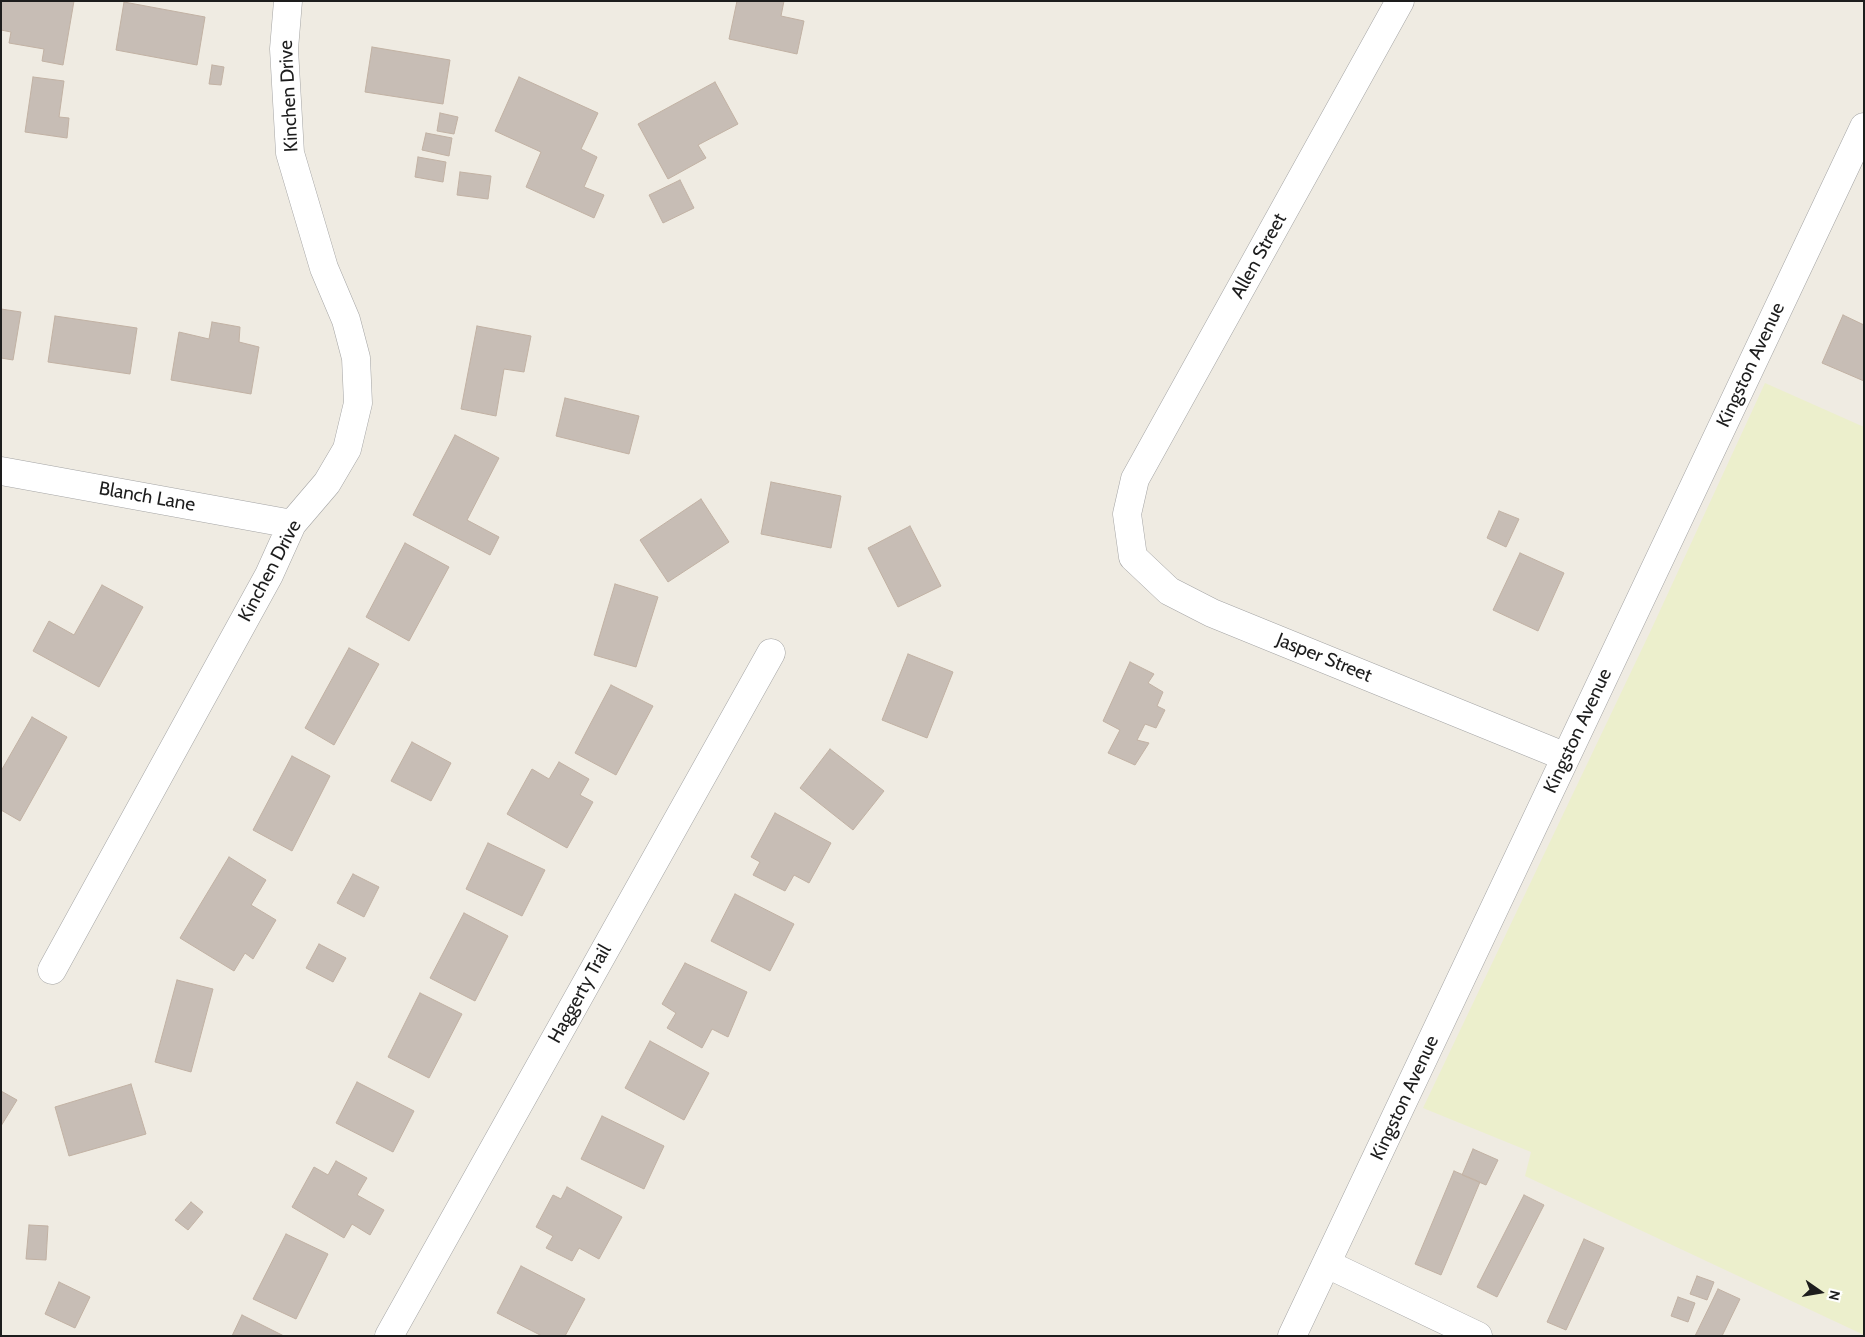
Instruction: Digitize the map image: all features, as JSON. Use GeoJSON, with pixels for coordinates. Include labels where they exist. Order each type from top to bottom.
{"type":"FeatureCollection","features":[{"type":"Feature","properties":{"kind":"street","name":"Kinchen Drive"},"geometry":{"type":"LineString","coordinates":[[52,970],[269,575],[292,524],[327,482],[347,449],[358,403],[356,358],[346,320],[324,268],[290,153],[284,49],[288,1]]}},
{"type":"Feature","properties":{"kind":"street","name":"Allen Street"},"geometry":{"type":"LineString","coordinates":[[1127,514],[1136,479],[1400,1]]}},
{"type":"Feature","properties":{"kind":"street","name":"Kingston Avenue"},"geometry":{"type":"LineString","coordinates":[[1292,1336],[1864,127]]}},
{"type":"Feature","properties":{"kind":"street","name":"Blanch Lane"},"geometry":{"type":"LineString","coordinates":[[1,470],[292,524]]}},
{"type":"Feature","properties":{"kind":"street","name":"Jasper Street"},"geometry":{"type":"LineString","coordinates":[[1127,514],[1133,557],[1169,591],[1212,613],[1566,757]]}},
{"type":"Feature","properties":{"kind":"street","name":"Haggerty Trail"},"geometry":{"type":"LineString","coordinates":[[389,1336],[771,653]]}},
{"type":"Feature","properties":{"kind":"street"},"geometry":{"type":"LineString","coordinates":[[1327,1264],[1478,1336]]}},
{"type":"Feature","properties":{"kind":"green space"},"geometry":{"type":"Polygon","coordinates":[[[1765,383],[1864,427],[1864,1335],[1525,1176],[1531,1152],[1423,1108],[1651,630],[1765,383]]]}},
{"type":"Feature","properties":{"kind":"building"},"geometry":{"type":"Polygon","coordinates":[[[1,1],[74,1],[63,65],[42,61],[44,49],[9,43],[11,32],[1,30],[1,1]]]}},
{"type":"Feature","properties":{"kind":"building"},"geometry":{"type":"Polygon","coordinates":[[[737,1],[784,1],[781,16],[804,21],[797,54],[729,39],[737,1]]]}},
{"type":"Feature","properties":{"kind":"building"},"geometry":{"type":"Polygon","coordinates":[[[124,2],[205,17],[197,65],[116,50],[124,2]]]}},
{"type":"Feature","properties":{"kind":"building"},"geometry":{"type":"Polygon","coordinates":[[[372,47],[450,60],[443,104],[365,92],[372,47]]]}},
{"type":"Feature","properties":{"kind":"building"},"geometry":{"type":"Polygon","coordinates":[[[212,65],[224,67],[221,85],[209,84],[212,65]]]}},
{"type":"Feature","properties":{"kind":"building"},"geometry":{"type":"Polygon","coordinates":[[[33,77],[64,81],[59,117],[69,118],[67,138],[25,132],[33,77]]]}},
{"type":"Feature","properties":{"kind":"building"},"geometry":{"type":"Polygon","coordinates":[[[519,77],[598,113],[581,149],[597,157],[584,187],[604,195],[594,218],[526,187],[541,152],[495,131],[519,77]]]}},
{"type":"Feature","properties":{"kind":"building"},"geometry":{"type":"Polygon","coordinates":[[[715,82],[738,124],[698,145],[706,158],[668,179],[638,124],[715,82]]]}},
{"type":"Feature","properties":{"kind":"building"},"geometry":{"type":"Polygon","coordinates":[[[440,113],[458,117],[454,134],[437,131],[440,113]]]}},
{"type":"Feature","properties":{"kind":"building"},"geometry":{"type":"Polygon","coordinates":[[[426,133],[452,138],[449,156],[422,150],[426,133]]]}},
{"type":"Feature","properties":{"kind":"building"},"geometry":{"type":"Polygon","coordinates":[[[418,157],[446,162],[443,182],[415,177],[418,157]]]}},
{"type":"Feature","properties":{"kind":"building"},"geometry":{"type":"Polygon","coordinates":[[[460,172],[491,176],[488,199],[457,195],[460,172]]]}},
{"type":"Feature","properties":{"kind":"building"},"geometry":{"type":"Polygon","coordinates":[[[680,180],[694,208],[663,223],[649,195],[680,180]]]}},
{"type":"Feature","properties":{"kind":"building"},"geometry":{"type":"Polygon","coordinates":[[[1,309],[21,312],[13,360],[1,358],[1,309]]]}},
{"type":"Feature","properties":{"kind":"building"},"geometry":{"type":"Polygon","coordinates":[[[1843,315],[1864,325],[1864,381],[1822,363],[1843,315]]]}},
{"type":"Feature","properties":{"kind":"building"},"geometry":{"type":"Polygon","coordinates":[[[55,316],[137,328],[130,374],[48,362],[55,316]]]}},
{"type":"Feature","properties":{"kind":"building"},"geometry":{"type":"Polygon","coordinates":[[[212,322],[240,327],[239,342],[259,347],[251,394],[171,380],[179,332],[209,339],[212,322]]]}},
{"type":"Feature","properties":{"kind":"building"},"geometry":{"type":"Polygon","coordinates":[[[477,326],[531,336],[524,372],[504,369],[496,416],[461,409],[477,326]]]}},
{"type":"Feature","properties":{"kind":"building"},"geometry":{"type":"Polygon","coordinates":[[[565,398],[639,416],[629,454],[556,436],[565,398]]]}},
{"type":"Feature","properties":{"kind":"building"},"geometry":{"type":"Polygon","coordinates":[[[455,435],[499,458],[467,520],[499,537],[490,555],[413,515],[455,435]]]}},
{"type":"Feature","properties":{"kind":"building"},"geometry":{"type":"Polygon","coordinates":[[[771,482],[841,496],[831,548],[761,534],[771,482]]]}},
{"type":"Feature","properties":{"kind":"building"},"geometry":{"type":"Polygon","coordinates":[[[701,499],[729,542],[668,582],[640,540],[701,499]]]}},
{"type":"Feature","properties":{"kind":"building"},"geometry":{"type":"Polygon","coordinates":[[[1499,511],[1519,519],[1506,547],[1487,538],[1499,511]]]}},
{"type":"Feature","properties":{"kind":"building"},"geometry":{"type":"Polygon","coordinates":[[[910,526],[941,586],[898,607],[868,548],[910,526]]]}},
{"type":"Feature","properties":{"kind":"building"},"geometry":{"type":"Polygon","coordinates":[[[405,543],[449,567],[409,641],[366,617],[405,543]]]}},
{"type":"Feature","properties":{"kind":"building"},"geometry":{"type":"Polygon","coordinates":[[[1520,553],[1564,573],[1538,631],[1493,610],[1520,553]]]}},
{"type":"Feature","properties":{"kind":"building"},"geometry":{"type":"Polygon","coordinates":[[[615,584],[658,597],[636,667],[594,655],[615,584]]]}},
{"type":"Feature","properties":{"kind":"building"},"geometry":{"type":"Polygon","coordinates":[[[102,585],[143,607],[99,687],[33,651],[49,621],[74,635],[102,585]]]}},
{"type":"Feature","properties":{"kind":"building"},"geometry":{"type":"Polygon","coordinates":[[[349,648],[379,664],[334,745],[305,728],[349,648]]]}},
{"type":"Feature","properties":{"kind":"building"},"geometry":{"type":"Polygon","coordinates":[[[908,654],[953,672],[927,738],[882,720],[908,654]]]}},
{"type":"Feature","properties":{"kind":"building"},"geometry":{"type":"Polygon","coordinates":[[[1130,662],[1154,674],[1148,683],[1163,692],[1157,706],[1165,710],[1156,728],[1145,724],[1137,740],[1149,743],[1135,765],[1108,753],[1120,730],[1103,721],[1130,662]]]}},
{"type":"Feature","properties":{"kind":"building"},"geometry":{"type":"Polygon","coordinates":[[[611,685],[653,706],[616,775],[575,753],[611,685]]]}},
{"type":"Feature","properties":{"kind":"building"},"geometry":{"type":"Polygon","coordinates":[[[32,717],[67,737],[20,821],[1,810],[1,771],[32,717]]]}},
{"type":"Feature","properties":{"kind":"building"},"geometry":{"type":"Polygon","coordinates":[[[412,742],[451,763],[431,801],[391,781],[412,742]]]}},
{"type":"Feature","properties":{"kind":"building"},"geometry":{"type":"Polygon","coordinates":[[[830,749],[884,791],[853,830],[800,788],[830,749]]]}},
{"type":"Feature","properties":{"kind":"building"},"geometry":{"type":"Polygon","coordinates":[[[292,756],[330,776],[292,851],[253,830],[292,756]]]}},
{"type":"Feature","properties":{"kind":"building"},"geometry":{"type":"Polygon","coordinates":[[[559,762],[589,779],[580,795],[593,802],[567,848],[507,814],[532,769],[549,779],[559,762]]]}},
{"type":"Feature","properties":{"kind":"building"},"geometry":{"type":"Polygon","coordinates":[[[775,813],[831,843],[809,883],[794,875],[785,891],[753,875],[760,862],[751,857],[775,813]]]}},
{"type":"Feature","properties":{"kind":"building"},"geometry":{"type":"Polygon","coordinates":[[[488,843],[545,870],[522,916],[466,889],[488,843]]]}},
{"type":"Feature","properties":{"kind":"building"},"geometry":{"type":"Polygon","coordinates":[[[229,857],[266,880],[251,905],[276,920],[253,959],[245,953],[234,971],[180,938],[229,857]]]}},
{"type":"Feature","properties":{"kind":"building"},"geometry":{"type":"Polygon","coordinates":[[[353,874],[379,887],[364,917],[337,903],[353,874]]]}},
{"type":"Feature","properties":{"kind":"building"},"geometry":{"type":"Polygon","coordinates":[[[735,894],[794,924],[770,971],[711,941],[735,894]]]}},
{"type":"Feature","properties":{"kind":"building"},"geometry":{"type":"Polygon","coordinates":[[[464,913],[508,936],[475,1001],[430,978],[464,913]]]}},
{"type":"Feature","properties":{"kind":"building"},"geometry":{"type":"Polygon","coordinates":[[[319,944],[346,958],[333,982],[306,968],[319,944]]]}},
{"type":"Feature","properties":{"kind":"building"},"geometry":{"type":"Polygon","coordinates":[[[685,963],[747,992],[728,1037],[712,1029],[702,1048],[667,1028],[676,1013],[662,1004],[685,963]]]}},
{"type":"Feature","properties":{"kind":"building"},"geometry":{"type":"Polygon","coordinates":[[[177,980],[213,989],[191,1072],[155,1062],[177,980]]]}},
{"type":"Feature","properties":{"kind":"building"},"geometry":{"type":"Polygon","coordinates":[[[420,993],[462,1014],[429,1078],[388,1057],[420,993]]]}},
{"type":"Feature","properties":{"kind":"building"},"geometry":{"type":"Polygon","coordinates":[[[650,1041],[709,1073],[684,1120],[625,1088],[650,1041]]]}},
{"type":"Feature","properties":{"kind":"building"},"geometry":{"type":"Polygon","coordinates":[[[357,1082],[414,1111],[393,1152],[336,1123],[357,1082]]]}},
{"type":"Feature","properties":{"kind":"building"},"geometry":{"type":"Polygon","coordinates":[[[131,1084],[146,1134],[69,1156],[55,1107],[131,1084]]]}},
{"type":"Feature","properties":{"kind":"building"},"geometry":{"type":"Polygon","coordinates":[[[1,1091],[17,1100],[1,1126],[1,1091]]]}},
{"type":"Feature","properties":{"kind":"building"},"geometry":{"type":"Polygon","coordinates":[[[602,1116],[664,1146],[644,1189],[581,1159],[602,1116]]]}},
{"type":"Feature","properties":{"kind":"building"},"geometry":{"type":"Polygon","coordinates":[[[1473,1149],[1498,1160],[1486,1185],[1462,1175],[1473,1149]]]}},
{"type":"Feature","properties":{"kind":"building"},"geometry":{"type":"Polygon","coordinates":[[[336,1161],[367,1178],[357,1195],[384,1210],[370,1235],[352,1224],[344,1238],[292,1207],[314,1167],[328,1175],[336,1161]]]}},
{"type":"Feature","properties":{"kind":"building"},"geometry":{"type":"Polygon","coordinates":[[[1454,1171],[1480,1182],[1441,1275],[1415,1264],[1454,1171]]]}},
{"type":"Feature","properties":{"kind":"building"},"geometry":{"type":"Polygon","coordinates":[[[567,1187],[622,1217],[599,1259],[579,1248],[572,1261],[546,1248],[553,1236],[536,1227],[553,1195],[561,1199],[567,1187]]]}},
{"type":"Feature","properties":{"kind":"building"},"geometry":{"type":"Polygon","coordinates":[[[1524,1195],[1544,1205],[1497,1297],[1477,1287],[1524,1195]]]}},
{"type":"Feature","properties":{"kind":"building"},"geometry":{"type":"Polygon","coordinates":[[[191,1202],[203,1212],[188,1230],[175,1220],[191,1202]]]}},
{"type":"Feature","properties":{"kind":"building"},"geometry":{"type":"Polygon","coordinates":[[[29,1225],[48,1226],[46,1260],[26,1259],[29,1225]]]}},
{"type":"Feature","properties":{"kind":"building"},"geometry":{"type":"Polygon","coordinates":[[[286,1234],[328,1254],[296,1319],[253,1299],[286,1234]]]}},
{"type":"Feature","properties":{"kind":"building"},"geometry":{"type":"Polygon","coordinates":[[[1584,1239],[1604,1248],[1566,1330],[1547,1322],[1584,1239]]]}},
{"type":"Feature","properties":{"kind":"building"},"geometry":{"type":"Polygon","coordinates":[[[521,1266],[585,1299],[565,1336],[542,1336],[497,1313],[521,1266]]]}},
{"type":"Feature","properties":{"kind":"building"},"geometry":{"type":"Polygon","coordinates":[[[1697,1276],[1714,1282],[1707,1300],[1690,1294],[1697,1276]]]}},
{"type":"Feature","properties":{"kind":"building"},"geometry":{"type":"Polygon","coordinates":[[[59,1282],[90,1297],[75,1328],[45,1314],[59,1282]]]}},
{"type":"Feature","properties":{"kind":"building"},"geometry":{"type":"Polygon","coordinates":[[[1718,1289],[1740,1299],[1722,1336],[1695,1336],[1718,1289]]]}},
{"type":"Feature","properties":{"kind":"building"},"geometry":{"type":"Polygon","coordinates":[[[1678,1297],[1695,1303],[1688,1322],[1671,1316],[1678,1297]]]}},
{"type":"Feature","properties":{"kind":"building"},"geometry":{"type":"Polygon","coordinates":[[[242,1315],[284,1336],[232,1336],[242,1315]]]}}]}
